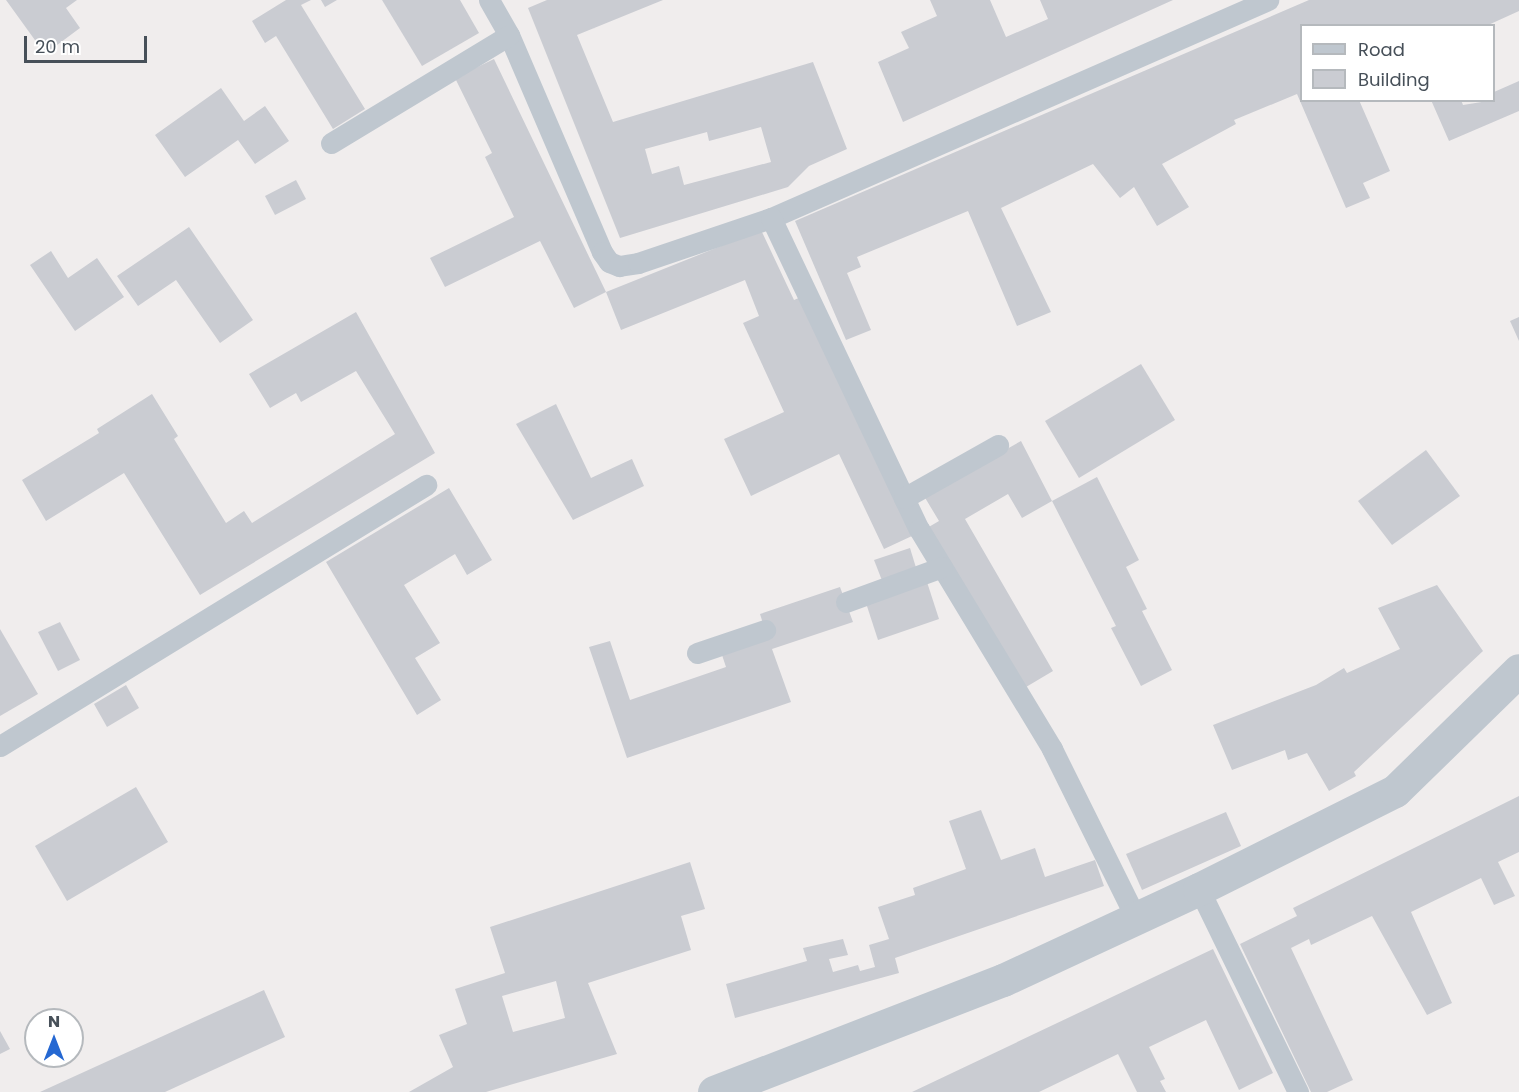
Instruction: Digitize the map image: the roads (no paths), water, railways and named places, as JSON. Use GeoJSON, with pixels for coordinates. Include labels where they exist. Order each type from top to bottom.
{"type":"FeatureCollection","features":[{"type":"Feature","properties":{"kind":"street"},"geometry":{"type":"LineString","coordinates":[[714,1092],[1003,980],[1199,889],[1395,791],[1519,670]]}},
{"type":"Feature","properties":{"kind":"lane"},"geometry":{"type":"LineString","coordinates":[[489,0],[508,34],[609,262],[638,264],[771,218],[1268,0]]}},
{"type":"Feature","properties":{"kind":"lane"},"geometry":{"type":"LineString","coordinates":[[331,143],[508,34]]}},
{"type":"Feature","properties":{"kind":"lane"},"geometry":{"type":"LineString","coordinates":[[771,218],[904,498],[942,567],[1057,758],[1137,918]]}},
{"type":"Feature","properties":{"kind":"lane"},"geometry":{"type":"LineString","coordinates":[[904,498],[999,445]]}},
{"type":"Feature","properties":{"kind":"lane"},"geometry":{"type":"LineString","coordinates":[[0,746],[426,485]]}},
{"type":"Feature","properties":{"kind":"lane"},"geometry":{"type":"LineString","coordinates":[[846,603],[942,567]]}},
{"type":"Feature","properties":{"kind":"lane"},"geometry":{"type":"LineString","coordinates":[[697,653],[765,630]]}},
{"type":"Feature","properties":{"kind":"lane"},"geometry":{"type":"LineString","coordinates":[[1199,889],[1298,1092]]}}]}
